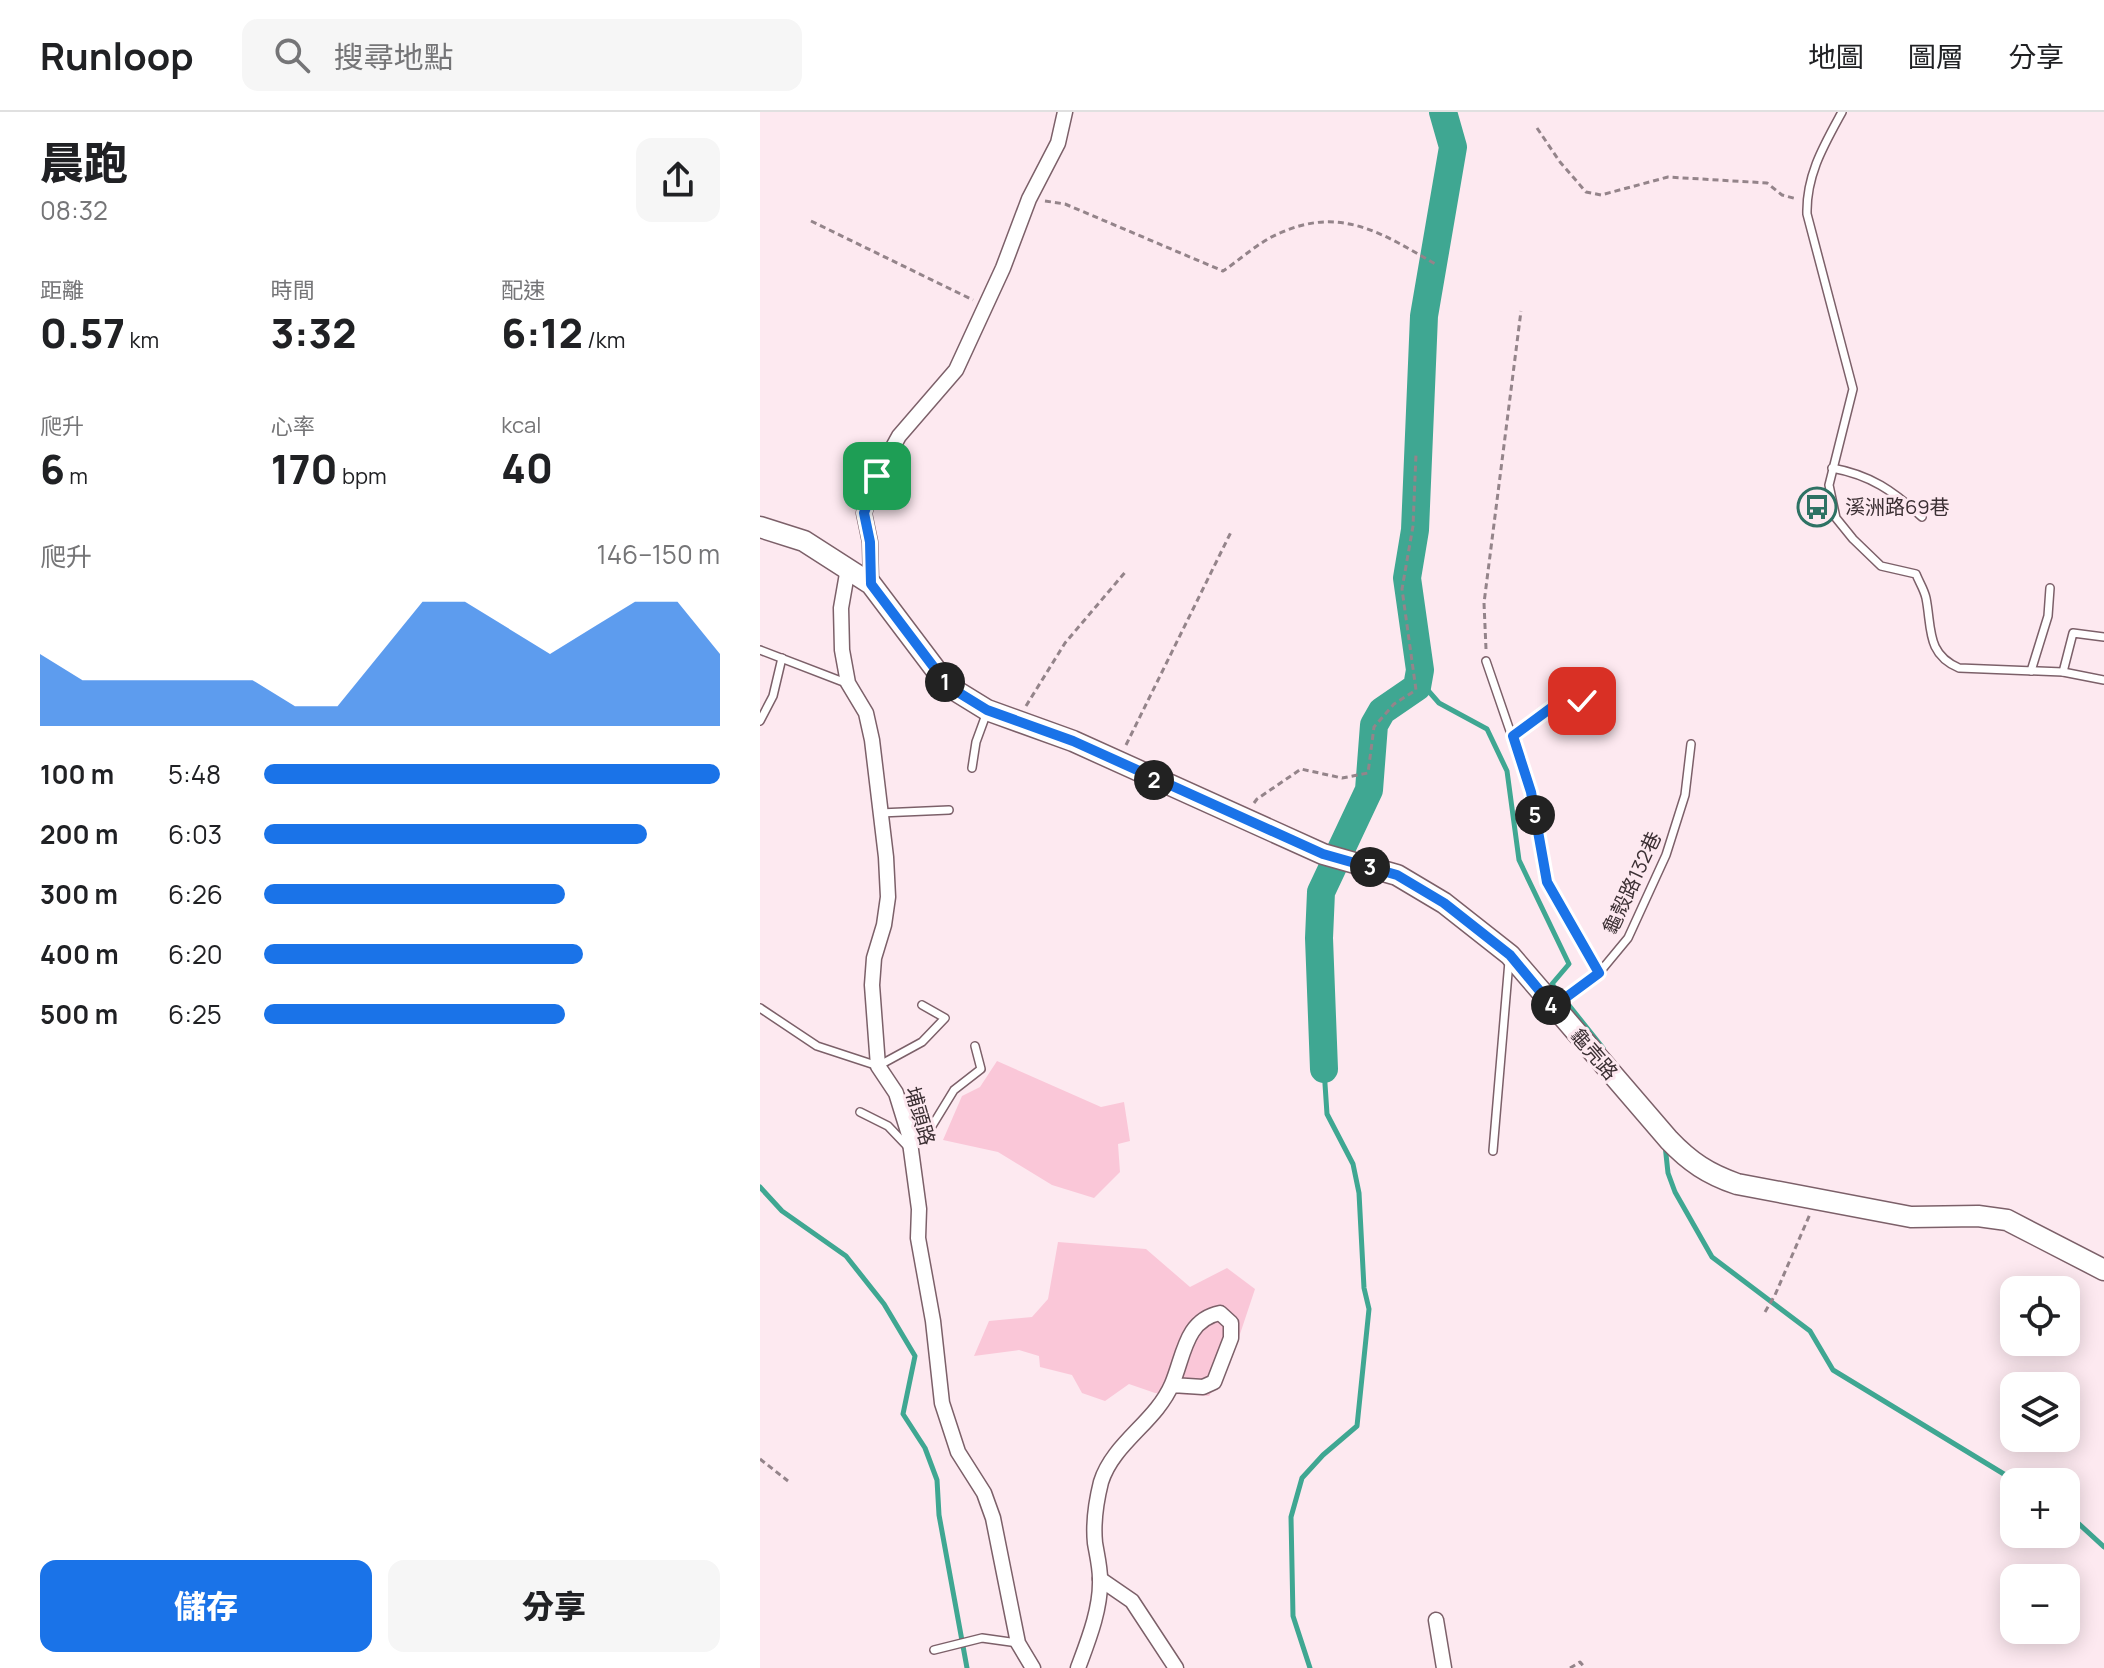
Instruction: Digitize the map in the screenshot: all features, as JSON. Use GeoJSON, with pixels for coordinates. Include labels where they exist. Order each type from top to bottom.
{"type":"FeatureCollection","features":[{"type":"Feature","properties":{"kind":"street"},"geometry":{"type":"LineString","coordinates":[[871,584],[870,542],[864,513],[877,476],[899,436],[956,370],[986,306],[1029,199],[1058,143],[1065,112]]}},
{"type":"Feature","properties":{"kind":"street","name":"龜壳路"},"geometry":{"type":"LineString","coordinates":[[760,527],[804,541],[871,584],[948,686],[987,710],[1073,741],[1323,854],[1397,875],[1444,903],[1510,955],[1689,1162],[1713,1176],[1737,1184],[1911,1217],[1978,1216],[2007,1220],[2104,1270]]}},
{"type":"Feature","properties":{"kind":"street","name":"埔頭路"},"geometry":{"type":"LineString","coordinates":[[848,568],[841,608],[842,650],[848,683],[866,713],[872,740],[888,897],[874,958],[872,985],[878,1066],[896,1093],[910,1142],[919,1209],[918,1238],[933,1321],[942,1403],[958,1452],[984,1493],[993,1518],[1018,1643],[1033,1668]]}},
{"type":"Feature","properties":{"kind":"street"},"geometry":{"type":"LineString","coordinates":[[1078,1668],[1091,1629],[1100,1579],[1095,1516],[1108,1464],[1150,1416],[1172,1385],[1192,1331],[1208,1315],[1220,1313],[1231,1323],[1231,1338],[1214,1382],[1203,1387],[1172,1385]]}},
{"type":"Feature","properties":{"kind":"street"},"geometry":{"type":"LineString","coordinates":[[1100,1579],[1132,1601],[1176,1668]]}},
{"type":"Feature","properties":{"kind":"street"},"geometry":{"type":"LineString","coordinates":[[1436,1620],[1444,1668]]}},
{"type":"Feature","properties":{"kind":"lane"},"geometry":{"type":"LineString","coordinates":[[1842,112],[1812,169],[1807,202],[1807,214],[1853,389],[1829,485],[1836,518],[1881,566],[1916,574],[1926,595],[1931,637],[1944,661],[1959,668],[2063,672],[2104,680]]}},
{"type":"Feature","properties":{"kind":"lane"},"geometry":{"type":"LineString","coordinates":[[1832,468],[1859,473],[1899,496],[1922,517]]}},
{"type":"Feature","properties":{"kind":"lane"},"geometry":{"type":"LineString","coordinates":[[2031,671],[2048,616],[2050,588]]}},
{"type":"Feature","properties":{"kind":"lane"},"geometry":{"type":"LineString","coordinates":[[2063,672],[2073,633],[2104,637]]}},
{"type":"Feature","properties":{"kind":"lane"},"geometry":{"type":"LineString","coordinates":[[760,650],[848,683]]}},
{"type":"Feature","properties":{"kind":"lane"},"geometry":{"type":"LineString","coordinates":[[760,721],[773,696],[782,658]]}},
{"type":"Feature","properties":{"kind":"lane"},"geometry":{"type":"LineString","coordinates":[[1486,661],[1531,792],[1547,882],[1599,973]]}},
{"type":"Feature","properties":{"kind":"lane"},"geometry":{"type":"LineString","coordinates":[[1513,736],[1559,702],[1582,701]]}},
{"type":"Feature","properties":{"kind":"lane"},"geometry":{"type":"LineString","coordinates":[[972,768],[976,742],[987,710]]}},
{"type":"Feature","properties":{"kind":"lane","name":"龜殼路132巷"},"geometry":{"type":"LineString","coordinates":[[1553,1007],[1599,973],[1628,938],[1666,855],[1685,795],[1691,744]]}},
{"type":"Feature","properties":{"kind":"lane"},"geometry":{"type":"LineString","coordinates":[[880,813],[949,810]]}},
{"type":"Feature","properties":{"kind":"lane"},"geometry":{"type":"LineString","coordinates":[[1493,1151],[1510,955]]}},
{"type":"Feature","properties":{"kind":"lane"},"geometry":{"type":"LineString","coordinates":[[760,1008],[817,1046],[878,1066],[922,1042],[945,1018],[922,1005]]}},
{"type":"Feature","properties":{"kind":"lane"},"geometry":{"type":"LineString","coordinates":[[860,1112],[888,1126],[910,1142],[932,1126],[954,1090],[981,1069],[975,1046]]}},
{"type":"Feature","properties":{"kind":"lane"},"geometry":{"type":"LineString","coordinates":[[934,1650],[982,1638],[1018,1643]]}},
{"type":"Feature","properties":{"kind":"path"},"geometry":{"type":"LineString","coordinates":[[1537,128],[1560,162],[1586,192],[1601,195],[1668,177],[1767,183],[1782,195],[1807,202]]}},
{"type":"Feature","properties":{"kind":"path"},"geometry":{"type":"LineString","coordinates":[[1029,199],[1065,204],[1223,271],[1280,233],[1336,221],[1375,230],[1437,265]]}},
{"type":"Feature","properties":{"kind":"path"},"geometry":{"type":"LineString","coordinates":[[811,221],[986,306]]}},
{"type":"Feature","properties":{"kind":"path"},"geometry":{"type":"LineString","coordinates":[[1486,661],[1484,603],[1521,311]]}},
{"type":"Feature","properties":{"kind":"path"},"geometry":{"type":"LineString","coordinates":[[1246,821],[1257,799],[1301,769],[1342,778],[1368,773],[1374,727],[1394,704],[1416,690],[1402,589],[1413,526],[1416,454]]}},
{"type":"Feature","properties":{"kind":"path"},"geometry":{"type":"LineString","coordinates":[[1117,763],[1232,530]]}},
{"type":"Feature","properties":{"kind":"path"},"geometry":{"type":"LineString","coordinates":[[1018,720],[1065,643],[1127,570]]}},
{"type":"Feature","properties":{"kind":"path"},"geometry":{"type":"LineString","coordinates":[[1765,1312],[1816,1200]]}},
{"type":"Feature","properties":{"kind":"path"},"geometry":{"type":"LineString","coordinates":[[760,1459],[788,1481]]}},
{"type":"Feature","properties":{"kind":"path"},"geometry":{"type":"LineString","coordinates":[[1570,1668],[1580,1662],[1585,1668]]}},
{"type":"Feature","properties":{"kind":"shaded area"},"geometry":{"type":"Polygon","coordinates":[[[997,1061],[1101,1107],[1124,1102],[1130,1141],[1118,1144],[1120,1172],[1094,1198],[1052,1185],[998,1152],[943,1140],[962,1096],[980,1087],[997,1061]]]}},
{"type":"Feature","properties":{"kind":"shaded area"},"geometry":{"type":"Polygon","coordinates":[[[1058,1242],[1146,1249],[1190,1287],[1227,1268],[1255,1289],[1230,1364],[1209,1396],[1155,1393],[1129,1384],[1105,1401],[1082,1393],[1072,1375],[1040,1367],[1039,1356],[1019,1350],[974,1356],[989,1321],[1032,1317],[1048,1299],[1058,1242]]]}},
{"type":"Feature","properties":{"kind":"waterway"},"geometry":{"type":"LineString","coordinates":[[1324,1069],[1319,938],[1321,892],[1369,790],[1374,725],[1382,711],[1417,687],[1420,670],[1407,578],[1415,530],[1424,316],[1453,147],[1443,112]]}},
{"type":"Feature","properties":{"kind":"waterway"},"geometry":{"type":"LineString","coordinates":[[1418,679],[1439,703],[1487,729],[1507,771],[1519,860],[1569,964],[1552,984],[1603,1048]]}},
{"type":"Feature","properties":{"kind":"waterway"},"geometry":{"type":"LineString","coordinates":[[1310,1668],[1293,1616],[1291,1517],[1302,1478],[1357,1426],[1369,1309],[1364,1288],[1359,1193],[1353,1164],[1327,1114],[1324,1069]]}},
{"type":"Feature","properties":{"kind":"waterway"},"geometry":{"type":"LineString","coordinates":[[1665,1145],[1668,1173],[1675,1192],[1712,1257],[1810,1331],[1833,1370],[2000,1472]]}},
{"type":"Feature","properties":{"kind":"waterway"},"geometry":{"type":"LineString","coordinates":[[760,1187],[782,1211],[846,1256],[884,1304],[915,1356],[903,1414],[925,1448],[937,1480],[939,1515],[967,1668]]}},
{"type":"Feature","properties":{"kind":"waterway"},"geometry":{"type":"LineString","coordinates":[[2080,1525],[2104,1547]]}},
{"type":"Feature","properties":{"kind":"place","name":"溪洲路69巷"},"geometry":{"type":"Point","coordinates":[1817,507]}},
{"type":"Feature","properties":{"kind":"route"},"geometry":{"type":"LineString","coordinates":[[877,476],[864,513],[870,542],[871,584],[948,686],[987,710],[1073,741],[1323,854],[1397,875],[1444,903],[1510,955],[1553,1007],[1599,973],[1547,882],[1531,792],[1513,736],[1559,702],[1582,701]]}}]}
